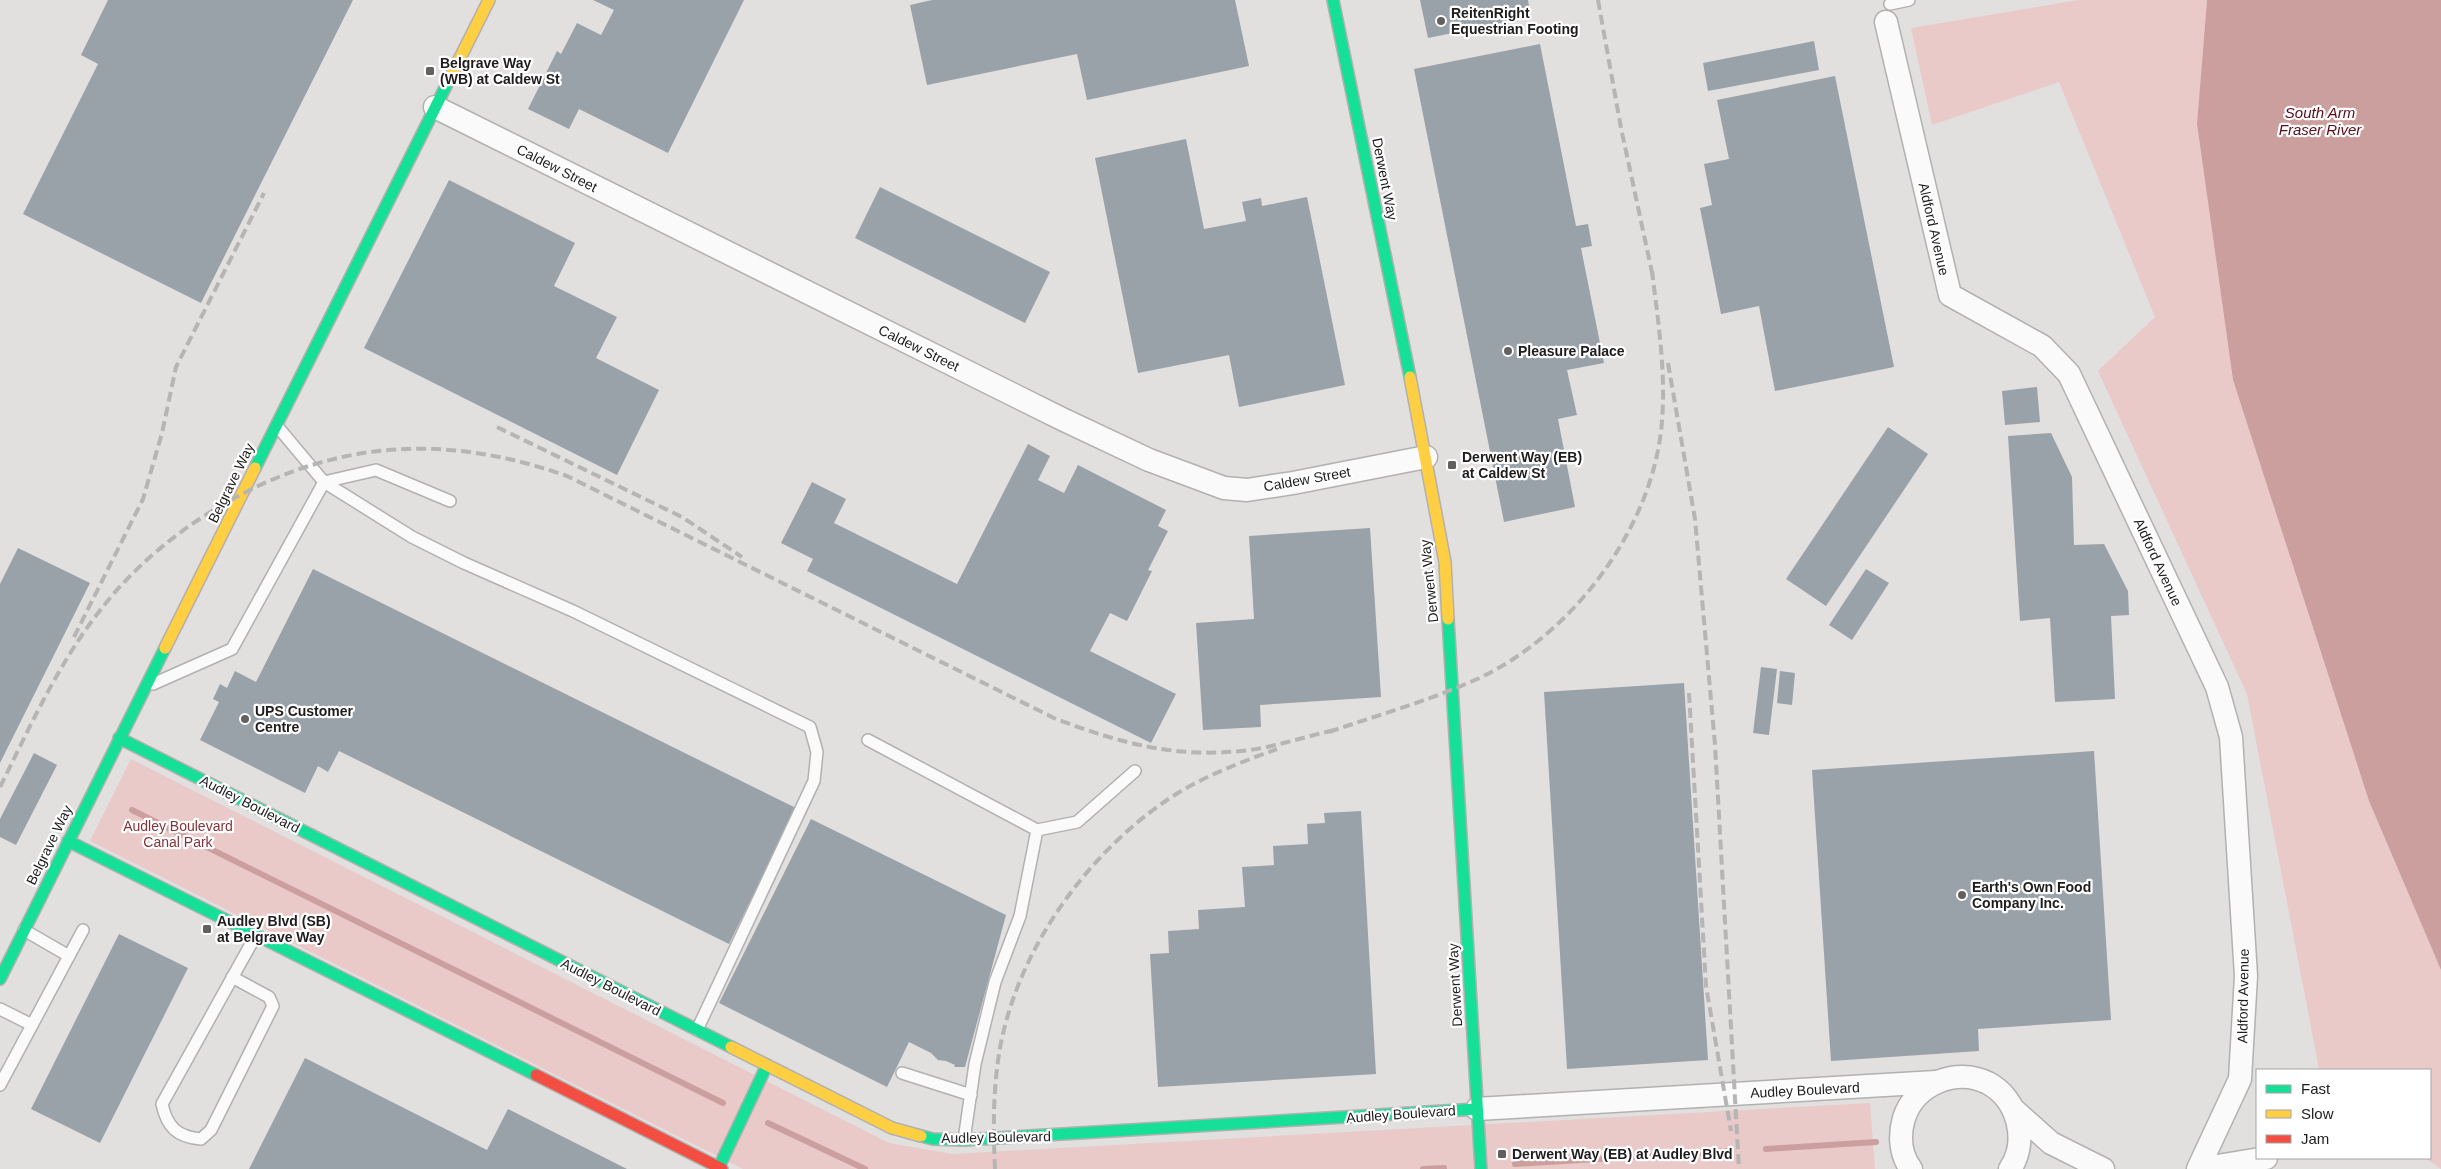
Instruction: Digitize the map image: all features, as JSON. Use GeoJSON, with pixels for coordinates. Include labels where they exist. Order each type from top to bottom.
{"type":"FeatureCollection","features":[{"type":"Feature","properties":{"kind":"street","name":"Belgrave Way"},"geometry":{"type":"LineString","coordinates":[[0,979],[489,0]]}},
{"type":"Feature","properties":{"kind":"street","name":"Derwent Way"},"geometry":{"type":"LineString","coordinates":[[1333,0],[1426,457],[1445,562],[1480,1169]]}},
{"type":"Feature","properties":{"kind":"street","name":"Aldford Avenue"},"geometry":{"type":"LineString","coordinates":[[1888,13],[1950,295],[2042,346],[2069,374],[2217,687],[2232,737],[2246,976],[2240,1079],[2199,1169]]}},
{"type":"Feature","properties":{"kind":"street","name":"Caldew Street"},"geometry":{"type":"LineString","coordinates":[[435,107],[1062,419],[1150,460],[1203,482],[1224,488],[1247,490],[1426,457]]}},
{"type":"Feature","properties":{"kind":"street","name":"Audley Boulevard"},"geometry":{"type":"LineString","coordinates":[[119,738],[892,1128],[933,1139],[964,1140],[1122,1132],[1936,1082],[1951,1077],[1970,1078],[1988,1084],[2003,1095],[2014,1110]]}},
{"type":"Feature","properties":{"kind":"street"},"geometry":{"type":"LineString","coordinates":[[68,841],[720,1168],[768,1065]]}},
{"type":"Feature","properties":{"kind":"street"},"geometry":{"type":"LineString","coordinates":[[1908,1167],[1901,1146],[1901,1127],[1907,1110],[1918,1094],[1936,1082]]}},
{"type":"Feature","properties":{"kind":"street"},"geometry":{"type":"LineString","coordinates":[[2010,1169],[2019,1146],[2020,1128],[2014,1110]]}},
{"type":"Feature","properties":{"kind":"street"},"geometry":{"type":"LineString","coordinates":[[2014,1110],[2052,1143],[2103,1169]]}},
{"type":"Feature","properties":{"kind":"street"},"geometry":{"type":"LineString","coordinates":[[2199,1169],[2260,1159]]}},
{"type":"Feature","properties":{"kind":"lane"},"geometry":{"type":"LineString","coordinates":[[1888,13],[1909,0]]}},
{"type":"Feature","properties":{"kind":"lane"},"geometry":{"type":"LineString","coordinates":[[276,425],[324,482],[412,537],[521,587],[810,727],[817,752],[814,780],[697,1030]]}},
{"type":"Feature","properties":{"kind":"lane"},"geometry":{"type":"LineString","coordinates":[[145,687],[232,649],[324,482],[376,470],[450,501]]}},
{"type":"Feature","properties":{"kind":"lane"},"geometry":{"type":"LineString","coordinates":[[868,740],[1038,830],[1077,822],[1135,771]]}},
{"type":"Feature","properties":{"kind":"lane"},"geometry":{"type":"LineString","coordinates":[[964,1140],[976,1064],[996,982],[1020,916],[1038,830]]}},
{"type":"Feature","properties":{"kind":"lane"},"geometry":{"type":"LineString","coordinates":[[24,930],[69,956]]}},
{"type":"Feature","properties":{"kind":"lane"},"geometry":{"type":"LineString","coordinates":[[0,1085],[83,930]]}},
{"type":"Feature","properties":{"kind":"lane"},"geometry":{"type":"LineString","coordinates":[[232,978],[269,997],[273,1006],[211,1130],[201,1139],[192,1138],[172,1128],[165,1120],[162,1104],[232,978],[256,935]]}},
{"type":"Feature","properties":{"kind":"lane"},"geometry":{"type":"LineString","coordinates":[[0,1009],[32,1025]]}},
{"type":"Feature","properties":{"kind":"lane"},"geometry":{"type":"LineString","coordinates":[[902,1073],[970,1096]]}},
{"type":"Feature","properties":{"kind":"green space"},"geometry":{"type":"Polygon","coordinates":[[[2078,0],[2207,0],[2197,124],[2233,380],[2369,801],[2441,970],[2441,1169],[2426,1159],[2431,1159],[2431,1069],[2319,1069],[2247,694],[2098,371],[2155,317],[2059,82],[1932,125],[1911,28],[2078,0]]]}},
{"type":"Feature","properties":{"kind":"green space","name":"Audley Boulevard Canal Park"},"geometry":{"type":"Polygon","coordinates":[[[131,759],[889,1143],[952,1154],[1870,1103],[1875,1169],[743,1169],[90,841],[131,759]]]}},
{"type":"Feature","properties":{"kind":"water","name":"South Arm Fraser River"},"geometry":{"type":"Polygon","coordinates":[[[2207,0],[2441,0],[2441,970],[2369,801],[2233,380],[2197,124],[2207,0]]]}},
{"type":"Feature","properties":{"kind":"building"},"geometry":{"type":"Polygon","coordinates":[[[108,0],[353,0],[201,303],[23,214],[98,64],[81,55],[108,0]]]}},
{"type":"Feature","properties":{"kind":"building"},"geometry":{"type":"Polygon","coordinates":[[[593,0],[744,0],[668,153],[579,109],[569,129],[528,109],[557,51],[561,54],[577,23],[601,35],[614,10],[593,0]]]}},
{"type":"Feature","properties":{"kind":"building"},"geometry":{"type":"Polygon","coordinates":[[[932,0],[1235,0],[1249,66],[1087,100],[1077,54],[927,85],[910,5],[932,0]]]}},
{"type":"Feature","properties":{"kind":"building"},"geometry":{"type":"Polygon","coordinates":[[[1420,0],[1528,0],[1531,17],[1428,38],[1420,0]]]}},
{"type":"Feature","properties":{"kind":"building"},"geometry":{"type":"Polygon","coordinates":[[[1814,41],[1819,70],[1708,91],[1703,63],[1814,41]]]}},
{"type":"Feature","properties":{"kind":"building"},"geometry":{"type":"Polygon","coordinates":[[[1540,44],[1576,226],[1588,224],[1592,246],[1581,248],[1604,363],[1567,370],[1577,415],[1558,419],[1575,507],[1504,522],[1414,69],[1540,44]]]}},
{"type":"Feature","properties":{"kind":"building"},"geometry":{"type":"Polygon","coordinates":[[[1835,76],[1894,367],[1775,391],[1759,306],[1721,314],[1700,208],[1712,205],[1704,164],[1729,159],[1717,100],[1835,76]]]}},
{"type":"Feature","properties":{"kind":"building"},"geometry":{"type":"Polygon","coordinates":[[[1186,139],[1204,229],[1246,221],[1242,202],[1261,198],[1262,206],[1307,197],[1345,385],[1239,407],[1229,355],[1138,373],[1095,158],[1186,139]]]}},
{"type":"Feature","properties":{"kind":"building"},"geometry":{"type":"Polygon","coordinates":[[[449,180],[575,243],[554,286],[617,317],[596,358],[659,390],[617,475],[364,348],[449,180]]]}},
{"type":"Feature","properties":{"kind":"building"},"geometry":{"type":"Polygon","coordinates":[[[880,187],[1050,272],[1025,323],[855,238],[880,187]]]}},
{"type":"Feature","properties":{"kind":"building"},"geometry":{"type":"Polygon","coordinates":[[[2037,387],[2040,422],[2005,425],[2002,391],[2037,387]]]}},
{"type":"Feature","properties":{"kind":"building"},"geometry":{"type":"Polygon","coordinates":[[[1888,427],[1928,454],[1826,606],[1786,579],[1888,427]]]}},
{"type":"Feature","properties":{"kind":"building"},"geometry":{"type":"Polygon","coordinates":[[[2051,433],[2072,477],[2074,545],[2104,544],[2128,591],[2129,615],[2111,616],[2115,699],[2055,702],[2050,618],[2020,621],[2008,436],[2051,433]]]}},
{"type":"Feature","properties":{"kind":"building"},"geometry":{"type":"Polygon","coordinates":[[[1028,444],[1050,456],[1038,480],[1064,493],[1078,465],[1166,510],[1158,526],[1168,531],[1148,570],[1152,571],[1127,621],[1110,613],[1090,651],[1176,694],[1151,743],[807,571],[813,559],[781,543],[812,482],[846,499],[834,523],[957,584],[1028,444]]]}},
{"type":"Feature","properties":{"kind":"building"},"geometry":{"type":"Polygon","coordinates":[[[1370,528],[1381,697],[1260,705],[1261,727],[1203,730],[1196,623],[1254,619],[1249,536],[1370,528]]]}},
{"type":"Feature","properties":{"kind":"building"},"geometry":{"type":"Polygon","coordinates":[[[18,548],[90,583],[0,763],[0,584],[18,548]]]}},
{"type":"Feature","properties":{"kind":"building"},"geometry":{"type":"Polygon","coordinates":[[[313,569],[796,808],[729,944],[339,751],[328,772],[318,766],[305,793],[200,740],[219,702],[213,699],[220,684],[227,688],[235,671],[256,682],[313,569]]]}},
{"type":"Feature","properties":{"kind":"building"},"geometry":{"type":"Polygon","coordinates":[[[1866,569],[1889,583],[1852,640],[1829,625],[1866,569]]]}},
{"type":"Feature","properties":{"kind":"building"},"geometry":{"type":"Polygon","coordinates":[[[1761,667],[1777,669],[1769,735],[1753,733],[1761,667]]]}},
{"type":"Feature","properties":{"kind":"building"},"geometry":{"type":"Polygon","coordinates":[[[1780,671],[1795,673],[1792,705],[1777,703],[1780,671]]]}},
{"type":"Feature","properties":{"kind":"building"},"geometry":{"type":"Polygon","coordinates":[[[1684,683],[1708,1060],[1567,1069],[1544,692],[1684,683]]]}},
{"type":"Feature","properties":{"kind":"building","name":"Earth's Own Food Company Inc."},"geometry":{"type":"Polygon","coordinates":[[[2094,751],[2111,1020],[1978,1029],[1979,1051],[1831,1061],[1812,770],[2094,751]]]}},
{"type":"Feature","properties":{"kind":"building"},"geometry":{"type":"Polygon","coordinates":[[[34,753],[57,765],[16,845],[0,837],[0,819],[34,753]]]}},
{"type":"Feature","properties":{"kind":"building"},"geometry":{"type":"Polygon","coordinates":[[[1361,811],[1376,1074],[1158,1087],[1150,954],[1169,953],[1168,931],[1199,929],[1198,910],[1245,907],[1242,867],[1274,865],[1273,846],[1308,844],[1307,824],[1325,823],[1324,813],[1361,811]]]}},
{"type":"Feature","properties":{"kind":"building"},"geometry":{"type":"Polygon","coordinates":[[[811,819],[1006,915],[965,1067],[954,1067],[955,1065],[946,1061],[938,1060],[931,1053],[909,1042],[887,1087],[719,1003],[811,819]]]}},
{"type":"Feature","properties":{"kind":"building"},"geometry":{"type":"Polygon","coordinates":[[[119,934],[188,968],[100,1143],[31,1109],[119,934]]]}},
{"type":"Feature","properties":{"kind":"building"},"geometry":{"type":"Polygon","coordinates":[[[305,1058],[487,1150],[508,1109],[627,1169],[249,1169],[305,1058]]]}},
{"type":"Feature","properties":{"kind":"waterway"},"geometry":{"type":"LineString","coordinates":[[132,810],[723,1103]]}},
{"type":"Feature","properties":{"kind":"waterway"},"geometry":{"type":"LineString","coordinates":[[768,1123],[865,1169]]}},
{"type":"Feature","properties":{"kind":"waterway"},"geometry":{"type":"LineString","coordinates":[[1766,1149],[1876,1142]]}},
{"type":"Feature","properties":{"kind":"waterway"},"geometry":{"type":"LineString","coordinates":[[1515,1164],[1729,1151]]}},
{"type":"Feature","properties":{"kind":"waterway"},"geometry":{"type":"LineString","coordinates":[[1423,1169],[1444,1168]]}},
{"type":"Feature","properties":{"kind":"railway"},"geometry":{"type":"LineString","coordinates":[[1598,0],[1621,128],[1653,277]]}},
{"type":"Feature","properties":{"kind":"railway"},"geometry":{"type":"LineString","coordinates":[[74,637],[143,499],[162,433],[176,367],[264,193]]}},
{"type":"Feature","properties":{"kind":"railway"},"geometry":{"type":"LineString","coordinates":[[1329,732],[1457,688],[1510,661],[1544,636],[1574,607],[1602,574],[1625,539],[1643,501],[1656,461],[1662,421],[1663,384],[1661,346],[1652,271]]}},
{"type":"Feature","properties":{"kind":"railway"},"geometry":{"type":"LineString","coordinates":[[1668,363],[1695,519],[1715,745],[1739,1169]]}},
{"type":"Feature","properties":{"kind":"railway"},"geometry":{"type":"LineString","coordinates":[[497,427],[682,517],[742,557]]}},
{"type":"Feature","properties":{"kind":"railway"},"geometry":{"type":"LineString","coordinates":[[0,787],[45,697],[83,633],[126,580],[158,550],[210,512],[271,480],[312,465],[353,455],[395,450],[437,449],[480,453],[523,462],[567,476],[1056,719],[1104,736],[1175,751],[1224,752],[1261,748],[1335,730]]}},
{"type":"Feature","properties":{"kind":"railway"},"geometry":{"type":"LineString","coordinates":[[1689,693],[1706,986],[1731,1131]]}},
{"type":"Feature","properties":{"kind":"railway"},"geometry":{"type":"LineString","coordinates":[[995,1169],[995,1093],[1000,1048],[1009,1012],[1022,976],[1039,941],[1060,908],[1083,877],[1109,849],[1137,823],[1167,800],[1207,777],[1277,749]]}},
{"type":"Feature","properties":{"kind":"traffic: fast"},"geometry":{"type":"LineString","coordinates":[[1333,0],[1410,377]]}},
{"type":"Feature","properties":{"kind":"traffic: fast"},"geometry":{"type":"LineString","coordinates":[[255,468],[451,76]]}},
{"type":"Feature","properties":{"kind":"traffic: fast"},"geometry":{"type":"LineString","coordinates":[[1448,619],[1481,1169]]}},
{"type":"Feature","properties":{"kind":"traffic: fast"},"geometry":{"type":"LineString","coordinates":[[0,979],[165,648]]}},
{"type":"Feature","properties":{"kind":"traffic: fast"},"geometry":{"type":"LineString","coordinates":[[119,738],[731,1047]]}},
{"type":"Feature","properties":{"kind":"traffic: fast"},"geometry":{"type":"LineString","coordinates":[[68,841],[536,1075]]}},
{"type":"Feature","properties":{"kind":"traffic: fast"},"geometry":{"type":"LineString","coordinates":[[718,1169],[767,1065]]}},
{"type":"Feature","properties":{"kind":"traffic: fast"},"geometry":{"type":"LineString","coordinates":[[921,1136],[933,1139],[964,1140],[1477,1109]]}},
{"type":"Feature","properties":{"kind":"traffic: slow"},"geometry":{"type":"LineString","coordinates":[[451,76],[489,0]]}},
{"type":"Feature","properties":{"kind":"traffic: slow"},"geometry":{"type":"LineString","coordinates":[[1410,377],[1445,562],[1448,619]]}},
{"type":"Feature","properties":{"kind":"traffic: slow"},"geometry":{"type":"LineString","coordinates":[[165,648],[255,468]]}},
{"type":"Feature","properties":{"kind":"traffic: slow"},"geometry":{"type":"LineString","coordinates":[[731,1047],[892,1128],[921,1136]]}},
{"type":"Feature","properties":{"kind":"traffic: jam"},"geometry":{"type":"LineString","coordinates":[[536,1075],[722,1169]]}},
{"type":"Feature","properties":{"kind":"place","name":"ReitenRight Equestrian Footing"},"geometry":{"type":"Point","coordinates":[1441,21]}},
{"type":"Feature","properties":{"kind":"place","name":"Belgrave Way (WB) at Caldew St"},"geometry":{"type":"Point","coordinates":[430,71]}},
{"type":"Feature","properties":{"kind":"place","name":"Pleasure Palace"},"geometry":{"type":"Point","coordinates":[1508,351]}},
{"type":"Feature","properties":{"kind":"place","name":"Derwent Way (EB) at Caldew St"},"geometry":{"type":"Point","coordinates":[1452,465]}},
{"type":"Feature","properties":{"kind":"place","name":"UPS Customer Centre"},"geometry":{"type":"Point","coordinates":[245,719]}},
{"type":"Feature","properties":{"kind":"place","name":"Earth's Own Food Company Inc."},"geometry":{"type":"Point","coordinates":[1962,895]}},
{"type":"Feature","properties":{"kind":"place","name":"Audley Blvd (SB) at Belgrave Way"},"geometry":{"type":"Point","coordinates":[207,929]}},
{"type":"Feature","properties":{"kind":"place","name":"Derwent Way (EB) at Audley Blvd"},"geometry":{"type":"Point","coordinates":[1502,1154]}}]}
